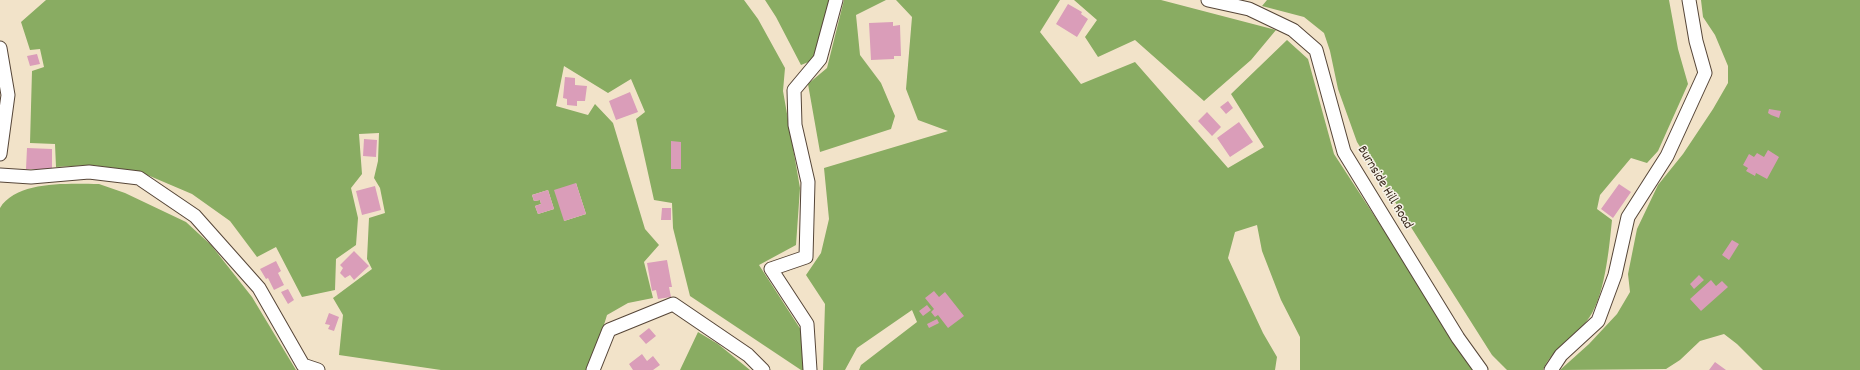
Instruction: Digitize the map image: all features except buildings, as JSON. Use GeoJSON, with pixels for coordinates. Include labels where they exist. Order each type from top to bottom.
{"type":"FeatureCollection","features":[{"type":"Feature","properties":{"kind":"street"},"geometry":{"type":"LineString","coordinates":[[810,370],[807,324],[771,269],[806,257],[808,182],[795,125],[794,90],[820,59],[836,0]]}},
{"type":"Feature","properties":{"kind":"street","name":"Burnside Hill Road"},"geometry":{"type":"LineString","coordinates":[[1208,0],[1249,9],[1293,30],[1316,50],[1344,152],[1458,338],[1481,370]]}},
{"type":"Feature","properties":{"kind":"street"},"geometry":{"type":"LineString","coordinates":[[1551,370],[1561,355],[1598,321],[1614,275],[1628,217],[1667,156],[1705,73],[1696,41],[1689,0]]}},
{"type":"Feature","properties":{"kind":"street"},"geometry":{"type":"LineString","coordinates":[[0,48],[8,95],[0,154]]}},
{"type":"Feature","properties":{"kind":"street"},"geometry":{"type":"LineString","coordinates":[[0,175],[30,177],[89,172],[139,178],[195,216],[260,288],[303,365],[318,370]]}},
{"type":"Feature","properties":{"kind":"street"},"geometry":{"type":"LineString","coordinates":[[593,370],[608,330],[673,304],[748,355],[763,370]]}},
{"type":"Feature","properties":{"kind":"green space"},"geometry":{"type":"Polygon","coordinates":[[[46,0],[744,0],[758,19],[785,68],[783,91],[800,188],[796,245],[759,265],[801,330],[804,370],[801,370],[690,296],[673,228],[672,203],[654,200],[636,119],[645,112],[631,79],[608,93],[564,66],[556,106],[588,115],[595,104],[613,123],[645,229],[659,245],[644,262],[653,298],[628,303],[607,315],[600,338],[599,370],[441,370],[339,355],[343,315],[333,298],[372,269],[367,259],[369,218],[385,213],[380,188],[374,178],[378,161],[379,133],[359,134],[362,174],[351,188],[358,218],[356,245],[336,259],[335,290],[302,297],[276,247],[257,257],[230,221],[192,194],[138,171],[91,165],[56,167],[55,144],[30,143],[32,71],[44,67],[40,49],[30,50],[21,22],[46,0]],[[576,183],[564,221],[586,214],[576,183]],[[548,190],[532,195],[534,201],[540,200],[541,204],[535,206],[538,214],[554,209],[548,190]]]}},
{"type":"Feature","properties":{"kind":"green space"},"geometry":{"type":"Polygon","coordinates":[[[765,0],[830,0],[819,52],[811,61],[801,65],[776,17],[765,0]]]}},
{"type":"Feature","properties":{"kind":"green space"},"geometry":{"type":"Polygon","coordinates":[[[844,0],[886,0],[856,15],[860,55],[881,83],[895,116],[891,129],[820,152],[808,84],[827,68],[844,0]]]}},
{"type":"Feature","properties":{"kind":"green space"},"geometry":{"type":"Polygon","coordinates":[[[896,0],[1060,0],[1040,32],[1081,84],[1135,62],[1228,168],[1264,147],[1231,94],[1287,40],[1308,59],[1334,154],[1475,370],[1300,370],[1300,337],[1281,300],[1262,251],[1257,225],[1235,232],[1228,258],[1263,333],[1277,357],[1275,370],[859,370],[861,365],[917,322],[912,310],[857,348],[845,370],[823,370],[825,304],[806,275],[821,253],[829,219],[824,168],[948,131],[918,120],[906,89],[912,17],[896,0]]]}},
{"type":"Feature","properties":{"kind":"green space"},"geometry":{"type":"Polygon","coordinates":[[[1074,0],[1161,0],[1276,30],[1251,60],[1204,101],[1135,40],[1098,57],[1085,37],[1097,20],[1074,0]]]}},
{"type":"Feature","properties":{"kind":"green space"},"geometry":{"type":"Polygon","coordinates":[[[1267,0],[1669,0],[1678,49],[1688,84],[1658,151],[1647,163],[1631,158],[1600,195],[1597,209],[1612,220],[1605,273],[1598,301],[1586,322],[1557,350],[1543,370],[1507,370],[1492,355],[1357,142],[1338,89],[1330,51],[1324,33],[1304,17],[1262,6],[1267,0]]]}},
{"type":"Feature","properties":{"kind":"green space"},"geometry":{"type":"Polygon","coordinates":[[[1701,0],[1860,0],[1860,370],[1763,370],[1737,344],[1724,334],[1700,341],[1680,360],[1666,369],[1560,370],[1589,344],[1617,314],[1630,292],[1628,274],[1637,229],[1658,185],[1683,154],[1713,109],[1728,83],[1728,66],[1715,35],[1703,17],[1701,0]]]}},
{"type":"Feature","properties":{"kind":"green space"},"geometry":{"type":"Polygon","coordinates":[[[59,184],[99,184],[125,193],[186,222],[211,245],[252,297],[296,370],[0,370],[0,208],[8,199],[19,192],[31,188],[59,184]]]}},
{"type":"Feature","properties":{"kind":"green space"},"geometry":{"type":"Polygon","coordinates":[[[698,332],[718,344],[750,370],[680,370],[698,332]]]}}]}
